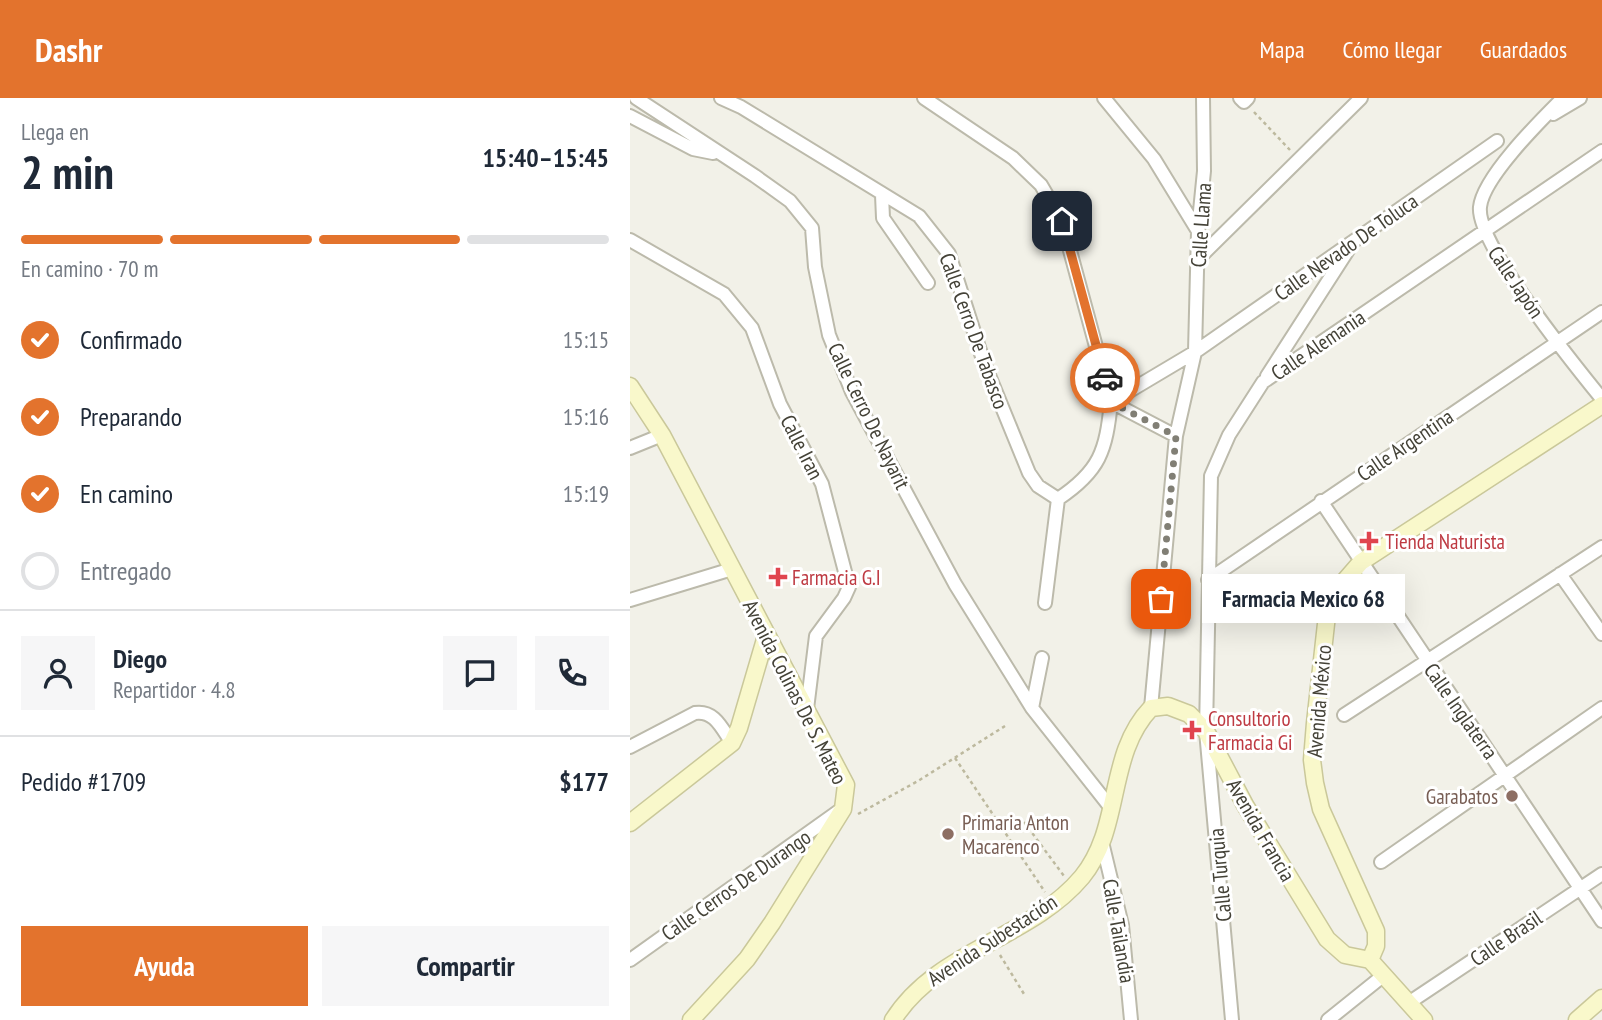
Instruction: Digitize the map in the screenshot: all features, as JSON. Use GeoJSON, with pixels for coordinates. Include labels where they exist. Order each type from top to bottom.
{"type":"FeatureCollection","features":[{"type":"Feature","properties":{"kind":"street","name":"Calle Cerro De Nayarit"},"geometry":{"type":"LineString","coordinates":[[636,98],[790,201],[812,228],[815,267],[829,335],[852,392],[955,584],[1032,708]]}},
{"type":"Feature","properties":{"kind":"street","name":"Calle Cerro De Tabasco"},"geometry":{"type":"LineString","coordinates":[[721,98],[741,107],[919,216],[949,254],[984,363],[1029,473],[1038,486],[1058,499]]}},
{"type":"Feature","properties":{"kind":"street"},"geometry":{"type":"LineString","coordinates":[[924,98],[1013,158],[1041,185],[1062,221],[1111,402],[1107,437],[1099,462],[1084,482],[1058,499],[1045,603]]}},
{"type":"Feature","properties":{"kind":"street"},"geometry":{"type":"LineString","coordinates":[[1104,98],[1154,159],[1198,231]]}},
{"type":"Feature","properties":{"kind":"street","name":"Calle Llama"},"geometry":{"type":"LineString","coordinates":[[1195,352],[1198,231],[1204,171],[1203,98]]}},
{"type":"Feature","properties":{"kind":"street"},"geometry":{"type":"LineString","coordinates":[[1198,259],[1298,157],[1361,98]]}},
{"type":"Feature","properties":{"kind":"street"},"geometry":{"type":"LineString","coordinates":[[1538,124],[1563,98]]}},
{"type":"Feature","properties":{"kind":"street"},"geometry":{"type":"LineString","coordinates":[[1538,124],[1580,98]]}},
{"type":"Feature","properties":{"kind":"street"},"geometry":{"type":"LineString","coordinates":[[630,116],[693,149],[724,156]]}},
{"type":"Feature","properties":{"kind":"street","name":"Calle Japón"},"geometry":{"type":"LineString","coordinates":[[1538,124],[1503,161],[1479,206],[1484,233],[1557,343],[1602,400]]}},
{"type":"Feature","properties":{"kind":"street","name":"Calle Nevado De Toluca"},"geometry":{"type":"LineString","coordinates":[[1111,402],[1195,352],[1497,141]]}},
{"type":"Feature","properties":{"kind":"street","name":"Calle Alemania"},"geometry":{"type":"LineString","coordinates":[[1206,731],[1211,476],[1229,435],[1263,382],[1602,151]]}},
{"type":"Feature","properties":{"kind":"street"},"geometry":{"type":"LineString","coordinates":[[882,195],[883,218],[928,283]]}},
{"type":"Feature","properties":{"kind":"street","name":"Calle Iran"},"geometry":{"type":"LineString","coordinates":[[630,240],[724,294],[736,307],[752,328],[780,404],[822,484],[849,587],[816,636],[807,709]]}},
{"type":"Feature","properties":{"kind":"street"},"geometry":{"type":"LineString","coordinates":[[1263,382],[1354,242]]}},
{"type":"Feature","properties":{"kind":"street","name":"Calle Argentina"},"geometry":{"type":"LineString","coordinates":[[1208,580],[1602,312]]}},
{"type":"Feature","properties":{"kind":"street"},"geometry":{"type":"LineString","coordinates":[[1151,708],[1176,436],[1195,352]]}},
{"type":"Feature","properties":{"kind":"street","name":"Avenida Colinas De S. Mateo"},"geometry":{"type":"LineString","coordinates":[[630,386],[662,435],[846,785],[846,814],[747,959],[691,1020]]}},
{"type":"Feature","properties":{"kind":"street"},"geometry":{"type":"LineString","coordinates":[[1111,402],[1176,436]]}},
{"type":"Feature","properties":{"kind":"street","name":"Avenida México"},"geometry":{"type":"LineString","coordinates":[[1370,960],[1376,946],[1376,931],[1321,809],[1312,760],[1327,615],[1340,585],[1361,562],[1602,405]]}},
{"type":"Feature","properties":{"kind":"street"},"geometry":{"type":"LineString","coordinates":[[630,448],[662,435]]}},
{"type":"Feature","properties":{"kind":"street","name":"Calle Inglaterra"},"geometry":{"type":"LineString","coordinates":[[1321,501],[1602,921]]}},
{"type":"Feature","properties":{"kind":"street"},"geometry":{"type":"LineString","coordinates":[[1344,715],[1602,547]]}},
{"type":"Feature","properties":{"kind":"street"},"geometry":{"type":"LineString","coordinates":[[630,600],[732,569]]}},
{"type":"Feature","properties":{"kind":"street"},"geometry":{"type":"LineString","coordinates":[[1560,574],[1602,634]]}},
{"type":"Feature","properties":{"kind":"street"},"geometry":{"type":"LineString","coordinates":[[630,823],[732,743],[739,728],[766,636]]}},
{"type":"Feature","properties":{"kind":"street"},"geometry":{"type":"LineString","coordinates":[[1042,658],[1032,708],[1111,808]]}},
{"type":"Feature","properties":{"kind":"street","name":"Avenida Francia"},"geometry":{"type":"LineString","coordinates":[[1151,708],[1168,706],[1189,714],[1206,731],[1245,805],[1327,939],[1345,955],[1370,960]]}},
{"type":"Feature","properties":{"kind":"street","name":"Avenida Subestación"},"geometry":{"type":"LineString","coordinates":[[893,1020],[912,993],[927,980],[1053,903],[1072,887],[1095,858],[1102,842],[1126,743],[1136,724],[1151,708]]}},
{"type":"Feature","properties":{"kind":"street"},"geometry":{"type":"LineString","coordinates":[[1381,862],[1602,708]]}},
{"type":"Feature","properties":{"kind":"street"},"geometry":{"type":"LineString","coordinates":[[633,741],[695,713],[704,712],[713,716],[732,743]]}},
{"type":"Feature","properties":{"kind":"street","name":"Calle Turquia"},"geometry":{"type":"LineString","coordinates":[[1206,731],[1231,1020]]}},
{"type":"Feature","properties":{"kind":"street","name":"Calle Cerros De Durango"},"geometry":{"type":"LineString","coordinates":[[630,960],[846,814]]}},
{"type":"Feature","properties":{"kind":"street","name":"Calle Tailandia"},"geometry":{"type":"LineString","coordinates":[[1102,842],[1122,925],[1131,1020]]}},
{"type":"Feature","properties":{"kind":"street","name":"Calle Brasil"},"geometry":{"type":"LineString","coordinates":[[1410,1002],[1602,874]]}},
{"type":"Feature","properties":{"kind":"street"},"geometry":{"type":"LineString","coordinates":[[1370,960],[1424,1020]]}},
{"type":"Feature","properties":{"kind":"street"},"geometry":{"type":"LineString","coordinates":[[1328,1020],[1384,975]]}},
{"type":"Feature","properties":{"kind":"street"},"geometry":{"type":"LineString","coordinates":[[1577,1020],[1602,998]]}},
{"type":"Feature","properties":{"kind":"path"},"geometry":{"type":"LineString","coordinates":[[1244,99],[1298,157]]}},
{"type":"Feature","properties":{"kind":"path"},"geometry":{"type":"LineString","coordinates":[[846,814],[955,758],[1004,726]]}},
{"type":"Feature","properties":{"kind":"path"},"geometry":{"type":"LineString","coordinates":[[955,758],[1053,903]]}},
{"type":"Feature","properties":{"kind":"path"},"geometry":{"type":"LineString","coordinates":[[1024,822],[1072,887]]}},
{"type":"Feature","properties":{"kind":"path"},"geometry":{"type":"LineString","coordinates":[[991,940],[1024,994]]}},
{"type":"Feature","properties":{"kind":"way so far"},"geometry":{"type":"LineString","coordinates":[[1105,378],[1111,402],[1176,436],[1161,599]]}},
{"type":"Feature","properties":{"kind":"place","name":"Tienda Naturista"},"geometry":{"type":"Point","coordinates":[1369,541]}},
{"type":"Feature","properties":{"kind":"place","name":"Farmacia G.I"},"geometry":{"type":"Point","coordinates":[778,577]}},
{"type":"Feature","properties":{"kind":"place","name":"Farmacia Mexico 68"},"geometry":{"type":"Point","coordinates":[1161,599]}},
{"type":"Feature","properties":{"kind":"place","name":"Consultorio Farmacia Gi"},"geometry":{"type":"Point","coordinates":[1192,730]}},
{"type":"Feature","properties":{"kind":"place","name":"Garabatos"},"geometry":{"type":"Point","coordinates":[1512,796]}},
{"type":"Feature","properties":{"kind":"place","name":"Primaria Anton Macarenco"},"geometry":{"type":"Point","coordinates":[948,834]}},
{"type":"Feature","properties":{"kind":"route"},"geometry":{"type":"LineString","coordinates":[[1062,221],[1105,378]]}}]}
